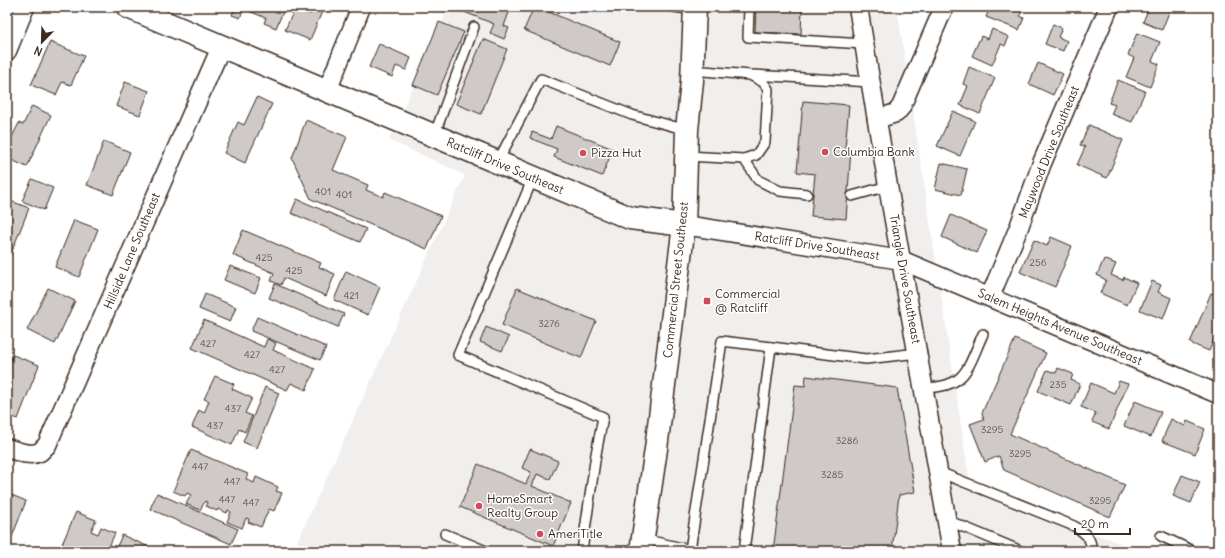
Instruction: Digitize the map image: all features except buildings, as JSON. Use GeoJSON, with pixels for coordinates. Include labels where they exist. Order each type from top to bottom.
{"type":"FeatureCollection","features":[{"type":"Feature","properties":{"kind":"street"},"geometry":{"type":"LineString","coordinates":[[7,51],[25,7]]}},
{"type":"Feature","properties":{"kind":"street","name":"Ratcliff Drive Southeast"},"geometry":{"type":"LineString","coordinates":[[128,7],[327,92],[630,218],[724,231],[901,260]]}},
{"type":"Feature","properties":{"kind":"street"},"geometry":{"type":"LineString","coordinates":[[327,92],[361,7]]}},
{"type":"Feature","properties":{"kind":"street","name":"Triangle Drive Southeast"},"geometry":{"type":"LineString","coordinates":[[858,7],[952,551]]}},
{"type":"Feature","properties":{"kind":"street"},"geometry":{"type":"LineString","coordinates":[[877,119],[896,113],[901,107],[944,7]]}},
{"type":"Feature","properties":{"kind":"street","name":"Maywood Drive Southeast"},"geometry":{"type":"LineString","coordinates":[[990,297],[1019,227],[1042,163],[1109,7]]}},
{"type":"Feature","properties":{"kind":"street","name":"Commercial Street Southeast"},"geometry":{"type":"LineString","coordinates":[[642,545],[657,442],[684,226],[687,130],[692,70],[688,8]]}},
{"type":"Feature","properties":{"kind":"street","name":"Hillside Lane Southeast"},"geometry":{"type":"LineString","coordinates":[[7,448],[21,453],[32,454],[39,452],[48,445],[221,47]]}},
{"type":"Feature","properties":{"kind":"street","name":"Salem Heights Avenue Southeast"},"geometry":{"type":"LineString","coordinates":[[901,260],[1218,394]]}},
{"type":"Feature","properties":{"kind":"lane"},"geometry":{"type":"LineString","coordinates":[[749,7],[748,37],[864,44]]}},
{"type":"Feature","properties":{"kind":"lane"},"geometry":{"type":"LineString","coordinates":[[434,136],[474,27]]}},
{"type":"Feature","properties":{"kind":"lane"},"geometry":{"type":"LineString","coordinates":[[692,70],[871,82]]}},
{"type":"Feature","properties":{"kind":"lane"},"geometry":{"type":"LineString","coordinates":[[686,156],[744,159],[756,155],[765,142],[768,89],[763,82],[750,75]]}},
{"type":"Feature","properties":{"kind":"lane"},"geometry":{"type":"LineString","coordinates":[[498,163],[541,79],[632,115],[687,130]]}},
{"type":"Feature","properties":{"kind":"lane"},"geometry":{"type":"LineString","coordinates":[[744,159],[758,180],[780,191],[807,194]]}},
{"type":"Feature","properties":{"kind":"lane"},"geometry":{"type":"LineString","coordinates":[[533,178],[458,355],[603,417],[582,551]]}},
{"type":"Feature","properties":{"kind":"lane"},"geometry":{"type":"LineString","coordinates":[[852,196],[888,186]]}},
{"type":"Feature","properties":{"kind":"lane"},"geometry":{"type":"LineString","coordinates":[[924,388],[938,388],[949,385],[959,379],[966,371],[983,334]]}},
{"type":"Feature","properties":{"kind":"lane"},"geometry":{"type":"LineString","coordinates":[[642,545],[693,551],[722,341],[866,359],[918,353]]}},
{"type":"Feature","properties":{"kind":"lane"},"geometry":{"type":"LineString","coordinates":[[744,551],[771,347]]}},
{"type":"Feature","properties":{"kind":"lane"},"geometry":{"type":"LineString","coordinates":[[939,472],[1074,526],[1085,533],[1091,542],[1092,551]]}},
{"type":"Feature","properties":{"kind":"lane"},"geometry":{"type":"LineString","coordinates":[[947,520],[1021,551]]}},
{"type":"Feature","properties":{"kind":"lane"},"geometry":{"type":"LineString","coordinates":[[445,534],[486,551]]}},
{"type":"Feature","properties":{"kind":"lane"},"geometry":{"type":"LineString","coordinates":[[1161,536],[1193,551]]}},
{"type":"Feature","properties":{"kind":"shaded area"},"geometry":{"type":"Polygon","coordinates":[[[449,7],[897,7],[971,490],[1143,551],[293,551],[465,175],[389,140],[449,7]]]}},
{"type":"Feature","properties":{"kind":"place","name":"Columbia Bank"},"geometry":{"type":"Point","coordinates":[825,152]}},
{"type":"Feature","properties":{"kind":"place","name":"Pizza Hut"},"geometry":{"type":"Point","coordinates":[583,153]}},
{"type":"Feature","properties":{"kind":"place","name":"Commercial @ Ratcliff"},"geometry":{"type":"Point","coordinates":[707,301]}},
{"type":"Feature","properties":{"kind":"place","name":"HomeSmart Realty Group"},"geometry":{"type":"Point","coordinates":[479,506]}},
{"type":"Feature","properties":{"kind":"place","name":"AmeriTitle"},"geometry":{"type":"Point","coordinates":[540,534]}}]}
